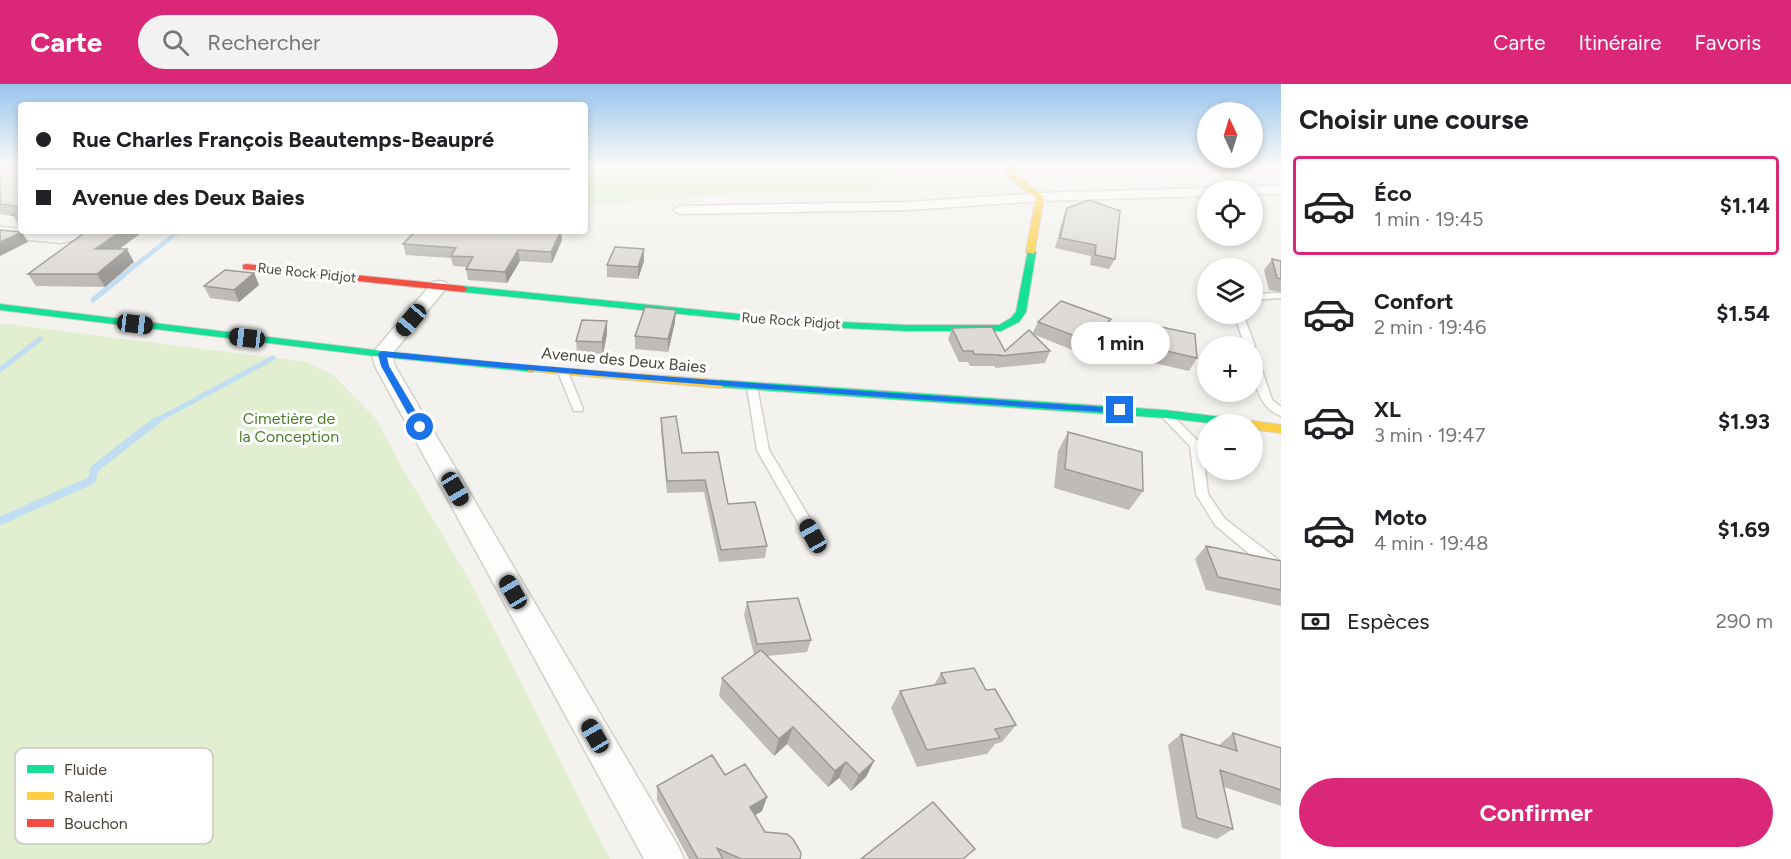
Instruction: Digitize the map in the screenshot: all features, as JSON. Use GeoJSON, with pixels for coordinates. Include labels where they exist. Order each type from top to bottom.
{"type":"FeatureCollection","features":[{"type":"Feature","properties":{"kind":"street"},"geometry":{"type":"LineString","coordinates":[[680,210],[908,206],[994,200]]}},
{"type":"Feature","properties":{"kind":"street","name":"Rue Rock Pidjot"},"geometry":{"type":"LineString","coordinates":[[246,267],[799,323],[906,328],[1001,328],[1015,320],[1022,312],[1040,200]]}},
{"type":"Feature","properties":{"kind":"street"},"geometry":{"type":"LineString","coordinates":[[0,232],[18,234]]}},
{"type":"Feature","properties":{"kind":"street"},"geometry":{"type":"LineString","coordinates":[[20,234],[61,238],[79,234]]}},
{"type":"Feature","properties":{"kind":"street"},"geometry":{"type":"LineString","coordinates":[[439,286],[382,354],[385,366],[665,859]]}},
{"type":"Feature","properties":{"kind":"street","name":"Avenue des Deux Baies"},"geometry":{"type":"LineString","coordinates":[[0,307],[382,354],[563,372],[1197,418]]}},
{"type":"Feature","properties":{"kind":"street"},"geometry":{"type":"LineString","coordinates":[[1263,427],[1281,429]]}},
{"type":"Feature","properties":{"kind":"lane"},"geometry":{"type":"LineString","coordinates":[[1263,297],[1278,296]]}},
{"type":"Feature","properties":{"kind":"lane"},"geometry":{"type":"LineString","coordinates":[[563,372],[578,409]]}},
{"type":"Feature","properties":{"kind":"lane"},"geometry":{"type":"LineString","coordinates":[[1263,386],[1268,400],[1281,413]]}},
{"type":"Feature","properties":{"kind":"lane"},"geometry":{"type":"LineString","coordinates":[[752,387],[763,450],[813,536]]}},
{"type":"Feature","properties":{"kind":"lane"},"geometry":{"type":"LineString","coordinates":[[1165,414],[1196,445],[1202,494],[1220,522],[1281,569]]}},
{"type":"Feature","properties":{"kind":"green space"},"geometry":{"type":"Polygon","coordinates":[[[588,200],[650,200],[588,205],[588,200]]]}},
{"type":"Feature","properties":{"kind":"green space","name":"Cimetière de la Conception"},"geometry":{"type":"Polygon","coordinates":[[[0,323],[306,362],[333,375],[376,419],[468,578],[610,859],[0,859],[0,323]]]}},
{"type":"Feature","properties":{"kind":"building"},"geometry":{"type":"Polygon","coordinates":[[[0,200],[18,200],[18,207],[0,204],[0,200]]]}},
{"type":"Feature","properties":{"kind":"building"},"geometry":{"type":"Polygon","coordinates":[[[1090,200],[1120,211],[1115,259],[1095,255],[1096,245],[1060,238],[1067,208],[1090,200]]]}},
{"type":"Feature","properties":{"kind":"building"},"geometry":{"type":"Polygon","coordinates":[[[0,230],[18,232],[18,234],[0,242],[0,230]]]}},
{"type":"Feature","properties":{"kind":"building"},"geometry":{"type":"Polygon","coordinates":[[[83,234],[117,234],[95,249],[127,249],[97,274],[28,274],[83,234]]]}},
{"type":"Feature","properties":{"kind":"building"},"geometry":{"type":"Polygon","coordinates":[[[413,234],[560,234],[551,252],[518,250],[505,272],[466,269],[473,257],[451,256],[456,248],[403,244],[413,234]]]}},
{"type":"Feature","properties":{"kind":"building"},"geometry":{"type":"Polygon","coordinates":[[[615,247],[644,249],[638,267],[607,265],[615,247]]]}},
{"type":"Feature","properties":{"kind":"building"},"geometry":{"type":"Polygon","coordinates":[[[1272,259],[1281,261],[1281,279],[1277,278],[1272,259]]]}},
{"type":"Feature","properties":{"kind":"building"},"geometry":{"type":"Polygon","coordinates":[[[225,270],[254,273],[234,290],[204,286],[225,270]]]}},
{"type":"Feature","properties":{"kind":"building"},"geometry":{"type":"Polygon","coordinates":[[[1061,301],[1111,319],[1088,341],[1038,322],[1061,301]]]}},
{"type":"Feature","properties":{"kind":"building"},"geometry":{"type":"Polygon","coordinates":[[[645,307],[676,310],[668,339],[635,336],[645,307]]]}},
{"type":"Feature","properties":{"kind":"building"},"geometry":{"type":"Polygon","coordinates":[[[582,320],[607,321],[602,342],[576,341],[582,320]]]}},
{"type":"Feature","properties":{"kind":"building"},"geometry":{"type":"Polygon","coordinates":[[[992,327],[1005,351],[1029,330],[1050,351],[999,356],[1001,355],[974,354],[973,351],[963,351],[952,328],[992,327]]]}},
{"type":"Feature","properties":{"kind":"building"},"geometry":{"type":"Polygon","coordinates":[[[1161,327],[1195,334],[1197,358],[1162,350],[1161,327]]]}},
{"type":"Feature","properties":{"kind":"building"},"geometry":{"type":"Polygon","coordinates":[[[676,416],[682,453],[718,452],[728,504],[755,502],[767,546],[721,550],[705,480],[667,481],[661,418],[676,416]]]}},
{"type":"Feature","properties":{"kind":"building"},"geometry":{"type":"Polygon","coordinates":[[[1068,432],[1142,452],[1143,491],[1065,469],[1068,432]]]}},
{"type":"Feature","properties":{"kind":"building"},"geometry":{"type":"Polygon","coordinates":[[[1206,546],[1281,561],[1281,590],[1218,577],[1206,546]]]}},
{"type":"Feature","properties":{"kind":"building"},"geometry":{"type":"Polygon","coordinates":[[[798,598],[811,640],[757,644],[747,602],[798,598]]]}},
{"type":"Feature","properties":{"kind":"building"},"geometry":{"type":"Polygon","coordinates":[[[761,650],[874,761],[859,775],[846,762],[835,771],[793,727],[779,739],[722,678],[761,650]]]}},
{"type":"Feature","properties":{"kind":"building"},"geometry":{"type":"Polygon","coordinates":[[[974,668],[986,690],[995,689],[1016,725],[995,729],[1000,738],[927,750],[900,691],[946,683],[941,673],[974,668]]]}},
{"type":"Feature","properties":{"kind":"building"},"geometry":{"type":"Polygon","coordinates":[[[1233,733],[1281,748],[1281,790],[1220,770],[1233,829],[1197,818],[1181,734],[1237,751],[1233,733]]]}},
{"type":"Feature","properties":{"kind":"building"},"geometry":{"type":"Polygon","coordinates":[[[712,755],[725,775],[745,764],[767,797],[750,807],[765,832],[787,834],[793,839],[801,853],[800,859],[741,859],[717,848],[723,859],[698,859],[657,786],[712,755]]]}},
{"type":"Feature","properties":{"kind":"building"},"geometry":{"type":"Polygon","coordinates":[[[933,802],[975,849],[963,859],[861,859],[933,802]]]}},
{"type":"Feature","properties":{"kind":"waterway"},"geometry":{"type":"LineString","coordinates":[[122,276],[175,234]]}},
{"type":"Feature","properties":{"kind":"waterway"},"geometry":{"type":"LineString","coordinates":[[93,300],[124,275]]}},
{"type":"Feature","properties":{"kind":"waterway"},"geometry":{"type":"LineString","coordinates":[[0,370],[40,339]]}},
{"type":"Feature","properties":{"kind":"waterway"},"geometry":{"type":"LineString","coordinates":[[154,422],[273,358]]}},
{"type":"Feature","properties":{"kind":"waterway"},"geometry":{"type":"LineString","coordinates":[[0,521],[92,480],[94,469],[156,421]]}},
{"type":"Feature","properties":{"kind":"traffic: fast"},"geometry":{"type":"LineString","coordinates":[[463,289],[799,323],[906,328],[1001,328],[1015,320],[1021,312],[1031,252]]}},
{"type":"Feature","properties":{"kind":"traffic: fast"},"geometry":{"type":"LineString","coordinates":[[0,307],[382,354],[532,369]]}},
{"type":"Feature","properties":{"kind":"traffic: fast"},"geometry":{"type":"LineString","coordinates":[[720,384],[1197,418]]}},
{"type":"Feature","properties":{"kind":"traffic: slow"},"geometry":{"type":"LineString","coordinates":[[1031,252],[1039,200]]}},
{"type":"Feature","properties":{"kind":"traffic: slow"},"geometry":{"type":"LineString","coordinates":[[532,369],[720,384]]}},
{"type":"Feature","properties":{"kind":"traffic: slow"},"geometry":{"type":"LineString","coordinates":[[1263,427],[1281,429]]}},
{"type":"Feature","properties":{"kind":"traffic: jam"},"geometry":{"type":"LineString","coordinates":[[246,267],[463,289]]}},
{"type":"Feature","properties":{"kind":"route"},"geometry":{"type":"LineString","coordinates":[[420,427],[385,366],[382,354],[563,372],[752,387],[1120,410]]}}]}
